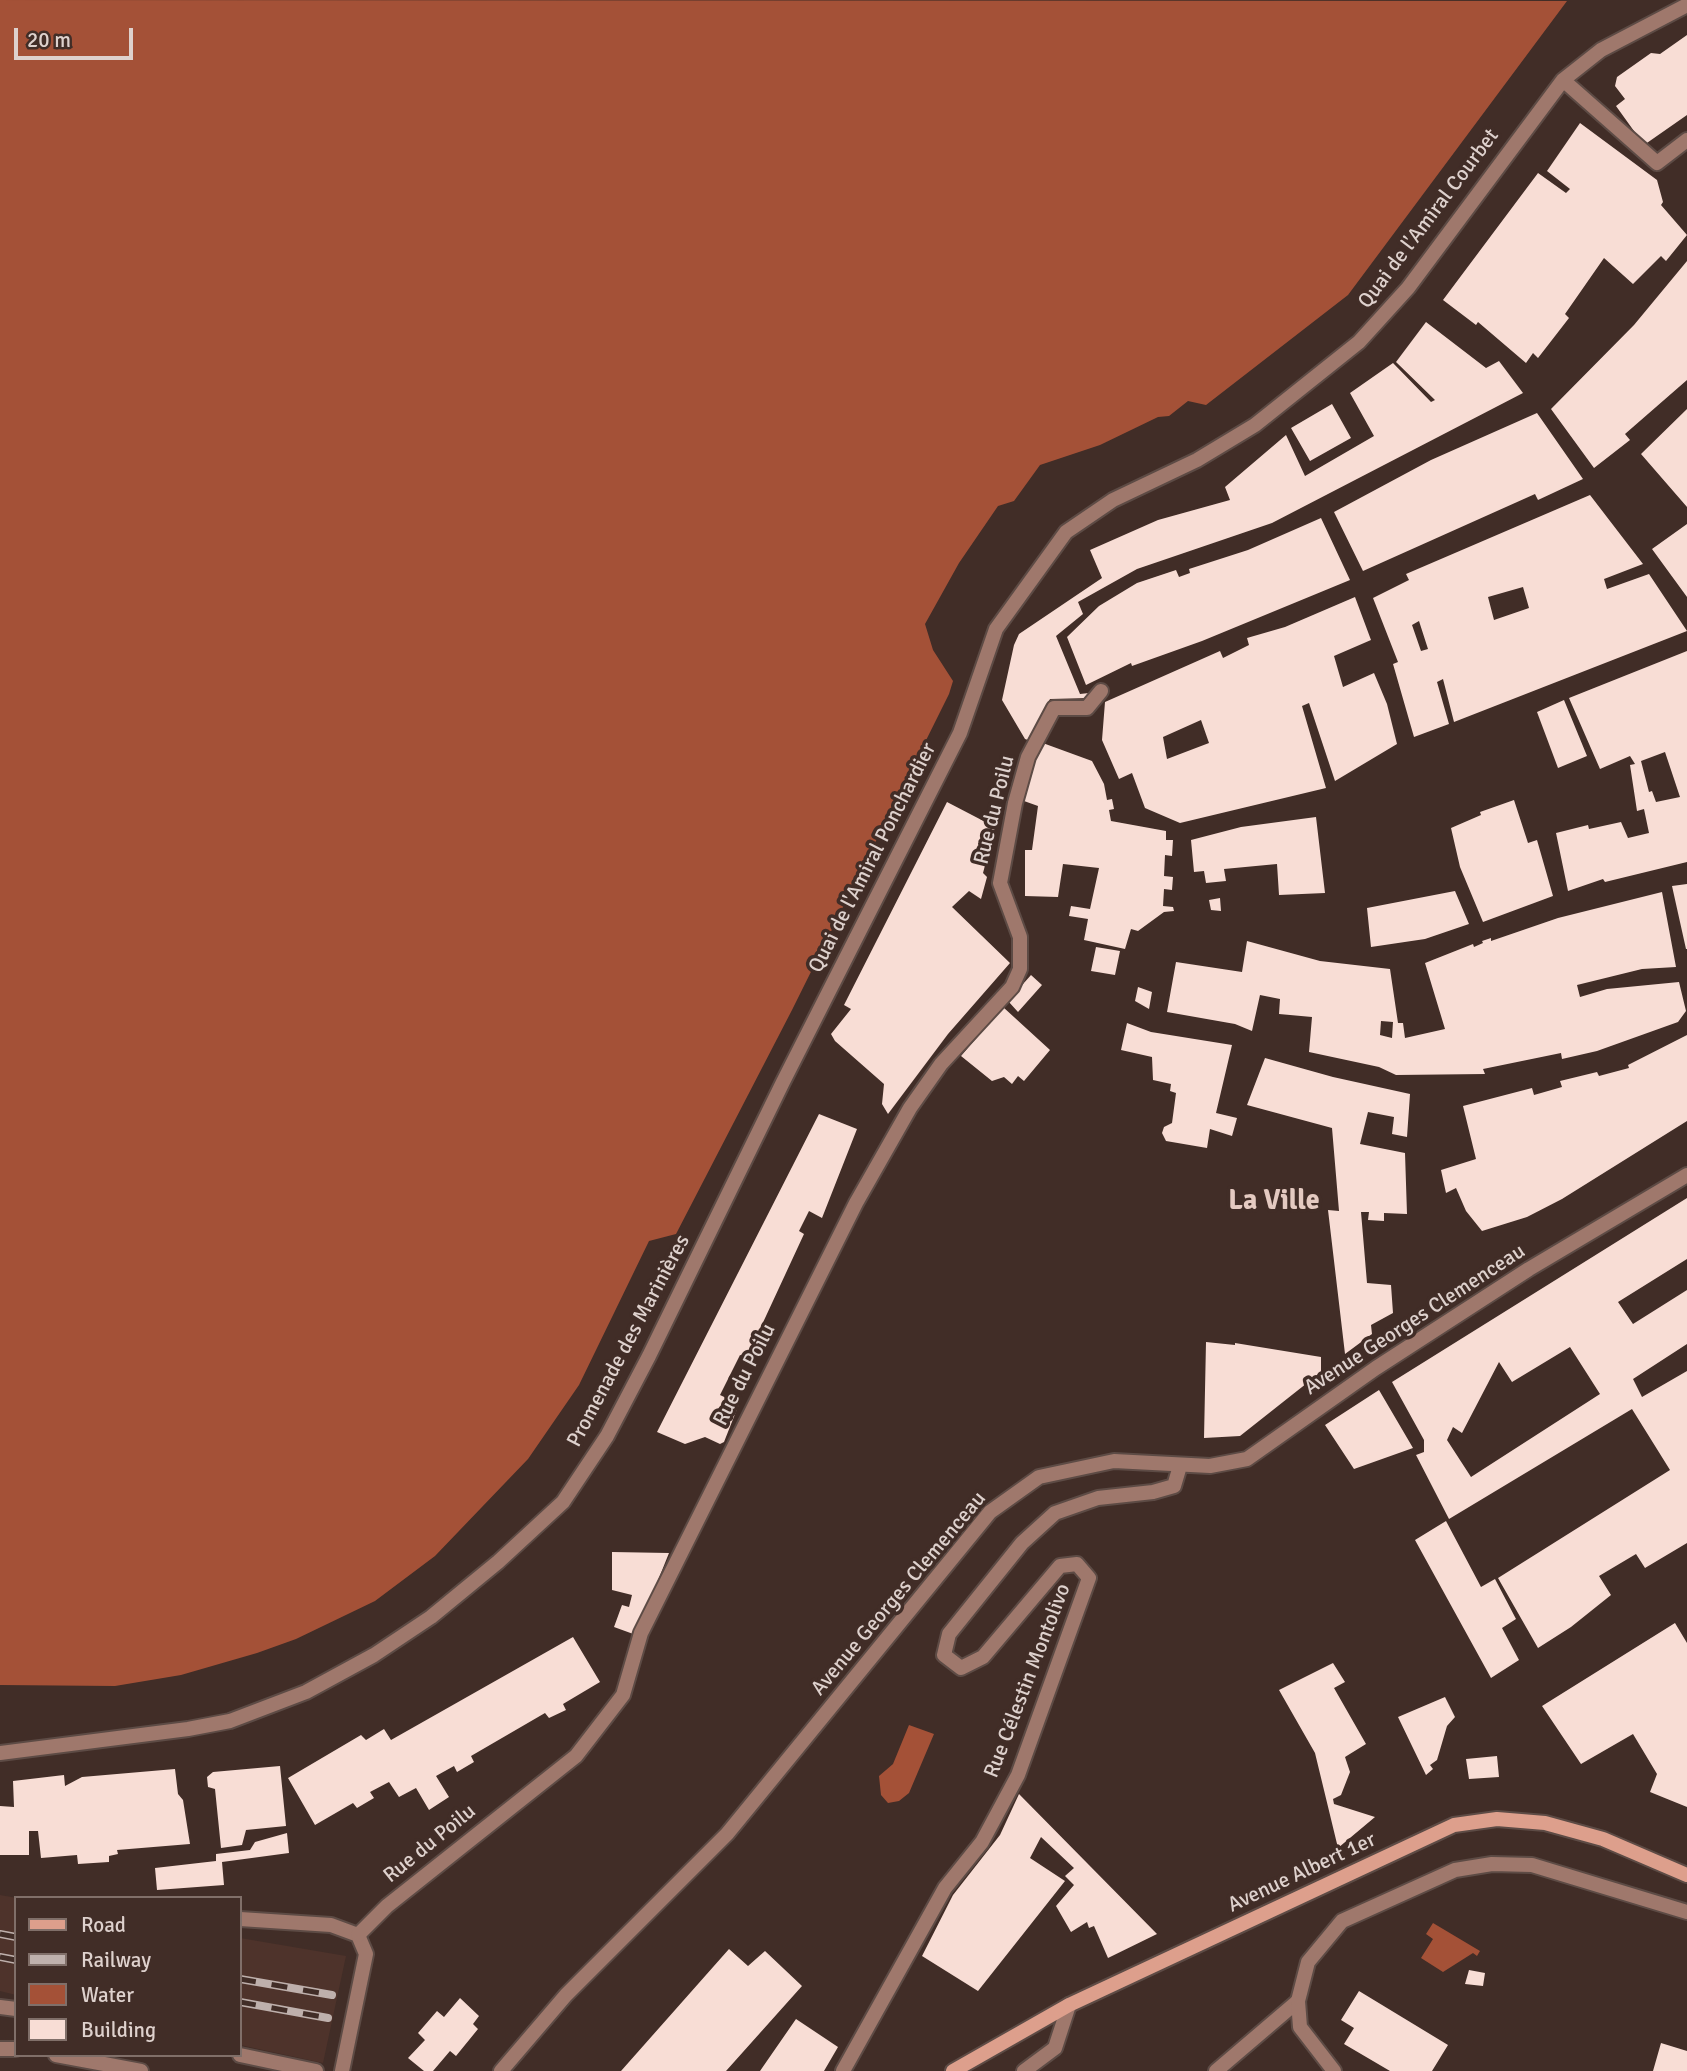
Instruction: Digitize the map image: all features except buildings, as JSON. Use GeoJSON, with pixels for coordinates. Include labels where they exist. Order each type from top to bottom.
{"type":"FeatureCollection","features":[{"type":"Feature","properties":{"kind":"main road","name":"Avenue Albert 1er"},"geometry":{"type":"LineString","coordinates":[[953,2071],[1069,2005],[1454,1825],[1497,1819],[1545,1823],[1603,1839],[1687,1875]]}},
{"type":"Feature","properties":{"kind":"street","name":"Quai de l'Amiral Courbet"},"geometry":{"type":"LineString","coordinates":[[988,648],[996,629],[1066,532],[1113,500],[1197,460],[1255,425],[1359,342],[1408,288],[1563,80],[1601,50],[1687,5]]}},
{"type":"Feature","properties":{"kind":"street"},"geometry":{"type":"LineString","coordinates":[[1563,80],[1657,163],[1687,139]]}},
{"type":"Feature","properties":{"kind":"street","name":"Quai de l'Amiral Ponchardier"},"geometry":{"type":"LineString","coordinates":[[783,1082],[960,733],[988,648]]}},
{"type":"Feature","properties":{"kind":"street","name":"Rue du Poilu"},"geometry":{"type":"LineString","coordinates":[[358,1935],[387,1906],[576,1756],[623,1695],[641,1633],[856,1203],[910,1108],[941,1064],[1012,987],[1020,968],[1020,937],[1000,883],[1015,803],[1028,757],[1054,708],[1087,708],[1101,691]]}},
{"type":"Feature","properties":{"kind":"street","name":"Promenade des Marinières"},"geometry":{"type":"LineString","coordinates":[[1,1753],[188,1729],[230,1721],[306,1692],[374,1655],[431,1617],[498,1562],[563,1502],[607,1436],[783,1082]]}},
{"type":"Feature","properties":{"kind":"street","name":"Avenue Georges Clemenceau"},"geometry":{"type":"LineString","coordinates":[[501,2071],[566,1995],[727,1834],[989,1513],[1039,1477],[1114,1461],[1210,1466],[1247,1459],[1376,1368],[1529,1269],[1687,1175]]}},
{"type":"Feature","properties":{"kind":"street","name":"Rue Célestin Montolivo"},"geometry":{"type":"LineString","coordinates":[[843,2071],[945,1888],[982,1842],[1018,1775],[1089,1578],[1077,1564],[1060,1566],[983,1657],[961,1668],[944,1655],[949,1634],[1006,1561],[1055,1513],[1098,1498],[1153,1492],[1174,1486],[1180,1466]]}},
{"type":"Feature","properties":{"kind":"street"},"geometry":{"type":"LineString","coordinates":[[1334,2071],[1300,2027],[1298,2001],[1308,1962],[1342,1921],[1455,1870],[1492,1864],[1532,1866],[1687,1912]]}},
{"type":"Feature","properties":{"kind":"street"},"geometry":{"type":"LineString","coordinates":[[242,1919],[331,1925],[358,1935],[366,1954],[342,2071]]}},
{"type":"Feature","properties":{"kind":"street"},"geometry":{"type":"LineString","coordinates":[[1216,2071],[1298,2001]]}},
{"type":"Feature","properties":{"kind":"street"},"geometry":{"type":"LineString","coordinates":[[1024,2071],[1055,2048],[1069,2005]]}},
{"type":"Feature","properties":{"kind":"street"},"geometry":{"type":"LineString","coordinates":[[242,2055],[316,2071]]}},
{"type":"Feature","properties":{"kind":"street"},"geometry":{"type":"LineString","coordinates":[[67,2057],[141,2071]]}},
{"type":"Feature","properties":{"kind":"shaded area"},"geometry":{"type":"Polygon","coordinates":[[[0,1895],[14,1897],[14,1994],[0,1991],[0,1895]]]}},
{"type":"Feature","properties":{"kind":"shaded area"},"geometry":{"type":"Polygon","coordinates":[[[242,1938],[346,1956],[323,2063],[242,2045],[242,1938]]]}},
{"type":"Feature","properties":{"kind":"water"},"geometry":{"type":"Polygon","coordinates":[[[0,0],[1567,1],[1348,295],[1206,405],[1188,401],[1169,416],[1158,417],[1100,445],[1040,465],[1014,501],[998,506],[959,563],[925,624],[933,650],[953,681],[949,694],[792,1010],[676,1234],[649,1241],[579,1385],[528,1459],[435,1556],[375,1601],[296,1639],[257,1653],[181,1675],[115,1686],[0,1685],[0,0]]]}},
{"type":"Feature","properties":{"kind":"water"},"geometry":{"type":"Polygon","coordinates":[[[909,1725],[934,1734],[909,1793],[899,1801],[888,1803],[881,1795],[879,1776],[893,1764],[909,1725]]]}},
{"type":"Feature","properties":{"kind":"water"},"geometry":{"type":"Polygon","coordinates":[[[1433,1923],[1480,1951],[1477,1956],[1473,1953],[1443,1972],[1421,1958],[1433,1939],[1426,1934],[1433,1923]]]}},
{"type":"Feature","properties":{"kind":"railway"},"geometry":{"type":"LineString","coordinates":[[0,1934],[14,1937]]}},
{"type":"Feature","properties":{"kind":"railway"},"geometry":{"type":"LineString","coordinates":[[0,1957],[14,1960]]}},
{"type":"Feature","properties":{"kind":"railway"},"geometry":{"type":"LineString","coordinates":[[242,1979],[332,1995]]}},
{"type":"Feature","properties":{"kind":"railway"},"geometry":{"type":"LineString","coordinates":[[242,2002],[328,2018]]}},
{"type":"Feature","properties":{"kind":"district","name":"La Ville"},"geometry":{"type":"Point","coordinates":[1274,1202]}}]}
